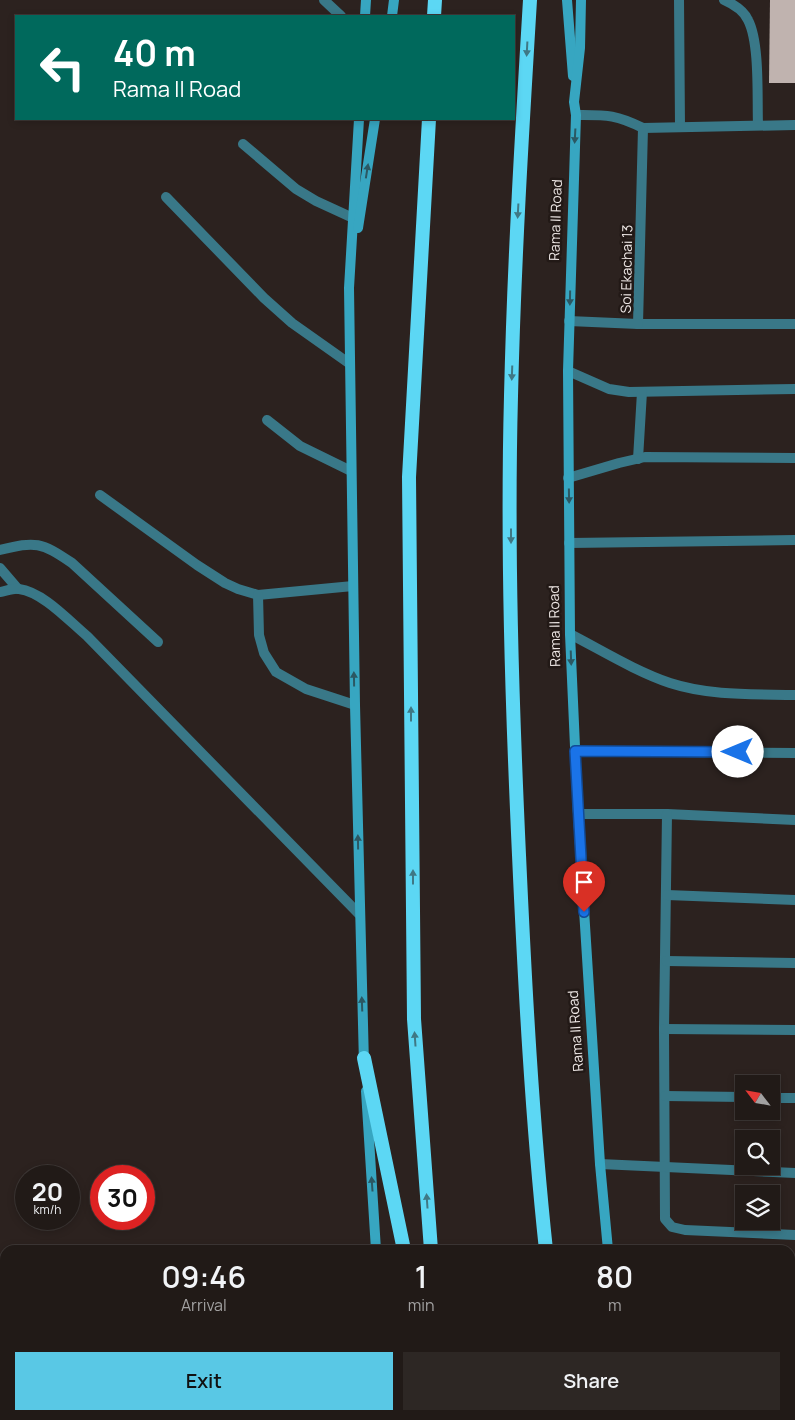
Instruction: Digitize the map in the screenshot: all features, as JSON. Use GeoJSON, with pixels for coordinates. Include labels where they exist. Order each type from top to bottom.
{"type":"FeatureCollection","features":[{"type":"Feature","properties":{"kind":"highway"},"geometry":{"type":"LineString","coordinates":[[434,15],[435,0]]}},
{"type":"Feature","properties":{"kind":"highway"},"geometry":{"type":"LineString","coordinates":[[530,0],[516,240],[511,399],[511,571],[515,756],[525,977],[545,1245]]}},
{"type":"Feature","properties":{"kind":"highway"},"geometry":{"type":"LineString","coordinates":[[429,120],[409,477],[414,1019],[431,1245]]}},
{"type":"Feature","properties":{"kind":"highway"},"geometry":{"type":"LineString","coordinates":[[364,1058],[403,1245]]}},
{"type":"Feature","properties":{"kind":"main road"},"geometry":{"type":"LineString","coordinates":[[365,15],[366,0]]}},
{"type":"Feature","properties":{"kind":"main road"},"geometry":{"type":"LineString","coordinates":[[392,15],[394,0]]}},
{"type":"Feature","properties":{"kind":"main road"},"geometry":{"type":"LineString","coordinates":[[567,0],[574,102]]}},
{"type":"Feature","properties":{"kind":"main road","name":"Rama II Road"},"geometry":{"type":"LineString","coordinates":[[581,0],[580,48],[574,102],[576,115],[568,371],[570,634],[578,814],[600,1164],[608,1245]]}},
{"type":"Feature","properties":{"kind":"main road"},"geometry":{"type":"LineString","coordinates":[[359,120],[349,288],[351,471],[364,1058],[376,1245]]}},
{"type":"Feature","properties":{"kind":"main road"},"geometry":{"type":"LineString","coordinates":[[349,288],[375,120]]}},
{"type":"Feature","properties":{"kind":"street"},"geometry":{"type":"LineString","coordinates":[[324,0],[340,15]]}},
{"type":"Feature","properties":{"kind":"street"},"geometry":{"type":"LineString","coordinates":[[678,0],[680,126]]}},
{"type":"Feature","properties":{"kind":"street"},"geometry":{"type":"LineString","coordinates":[[724,0],[739,9],[748,18],[754,38],[758,125]]}},
{"type":"Feature","properties":{"kind":"street"},"geometry":{"type":"LineString","coordinates":[[576,115],[606,115],[623,118],[643,128],[795,125]]}},
{"type":"Feature","properties":{"kind":"street","name":"Soi Ekachai 13"},"geometry":{"type":"LineString","coordinates":[[643,128],[638,324],[795,324]]}},
{"type":"Feature","properties":{"kind":"street"},"geometry":{"type":"LineString","coordinates":[[243,144],[296,189],[316,201],[353,218]]}},
{"type":"Feature","properties":{"kind":"street"},"geometry":{"type":"LineString","coordinates":[[166,197],[278,311],[312,338],[350,364]]}},
{"type":"Feature","properties":{"kind":"street"},"geometry":{"type":"LineString","coordinates":[[569,321],[638,324]]}},
{"type":"Feature","properties":{"kind":"street"},"geometry":{"type":"LineString","coordinates":[[568,371],[609,388],[629,392],[795,389]]}},
{"type":"Feature","properties":{"kind":"street"},"geometry":{"type":"LineString","coordinates":[[638,458],[642,392]]}},
{"type":"Feature","properties":{"kind":"street"},"geometry":{"type":"LineString","coordinates":[[267,420],[300,446],[351,471]]}},
{"type":"Feature","properties":{"kind":"street"},"geometry":{"type":"LineString","coordinates":[[568,478],[638,458],[679,456],[795,458]]}},
{"type":"Feature","properties":{"kind":"street"},"geometry":{"type":"LineString","coordinates":[[100,495],[225,583],[258,595],[353,586]]}},
{"type":"Feature","properties":{"kind":"street"},"geometry":{"type":"LineString","coordinates":[[569,543],[795,540]]}},
{"type":"Feature","properties":{"kind":"street"},"geometry":{"type":"LineString","coordinates":[[0,550],[25,544],[42,545],[56,552],[72,563],[158,642]]}},
{"type":"Feature","properties":{"kind":"street"},"geometry":{"type":"LineString","coordinates":[[0,568],[18,588],[32,593],[50,604],[87,636],[360,914]]}},
{"type":"Feature","properties":{"kind":"street"},"geometry":{"type":"LineString","coordinates":[[0,592],[18,588]]}},
{"type":"Feature","properties":{"kind":"street"},"geometry":{"type":"LineString","coordinates":[[258,595],[259,635],[264,653],[276,672],[306,689],[355,705]]}},
{"type":"Feature","properties":{"kind":"street"},"geometry":{"type":"LineString","coordinates":[[570,634],[627,665],[670,683],[724,694],[795,695]]}},
{"type":"Feature","properties":{"kind":"street"},"geometry":{"type":"LineString","coordinates":[[575,751],[795,753]]}},
{"type":"Feature","properties":{"kind":"street"},"geometry":{"type":"LineString","coordinates":[[578,814],[667,814],[795,820]]}},
{"type":"Feature","properties":{"kind":"street"},"geometry":{"type":"LineString","coordinates":[[667,814],[664,1029],[665,1218],[672,1227],[685,1230],[795,1235]]}},
{"type":"Feature","properties":{"kind":"street"},"geometry":{"type":"LineString","coordinates":[[667,895],[795,900]]}},
{"type":"Feature","properties":{"kind":"street"},"geometry":{"type":"LineString","coordinates":[[666,961],[795,963]]}},
{"type":"Feature","properties":{"kind":"street"},"geometry":{"type":"LineString","coordinates":[[664,1029],[795,1030]]}},
{"type":"Feature","properties":{"kind":"street"},"geometry":{"type":"LineString","coordinates":[[665,1096],[735,1097]]}},
{"type":"Feature","properties":{"kind":"street"},"geometry":{"type":"LineString","coordinates":[[780,1098],[795,1098]]}},
{"type":"Feature","properties":{"kind":"street"},"geometry":{"type":"LineString","coordinates":[[600,1164],[795,1173]]}},
{"type":"Feature","properties":{"kind":"building"},"geometry":{"type":"Polygon","coordinates":[[[770,0],[795,0],[795,83],[769,83],[770,0]]]}},
{"type":"Feature","properties":{"kind":"route"},"geometry":{"type":"LineString","coordinates":[[584,912],[575,751],[738,752]]}}]}
